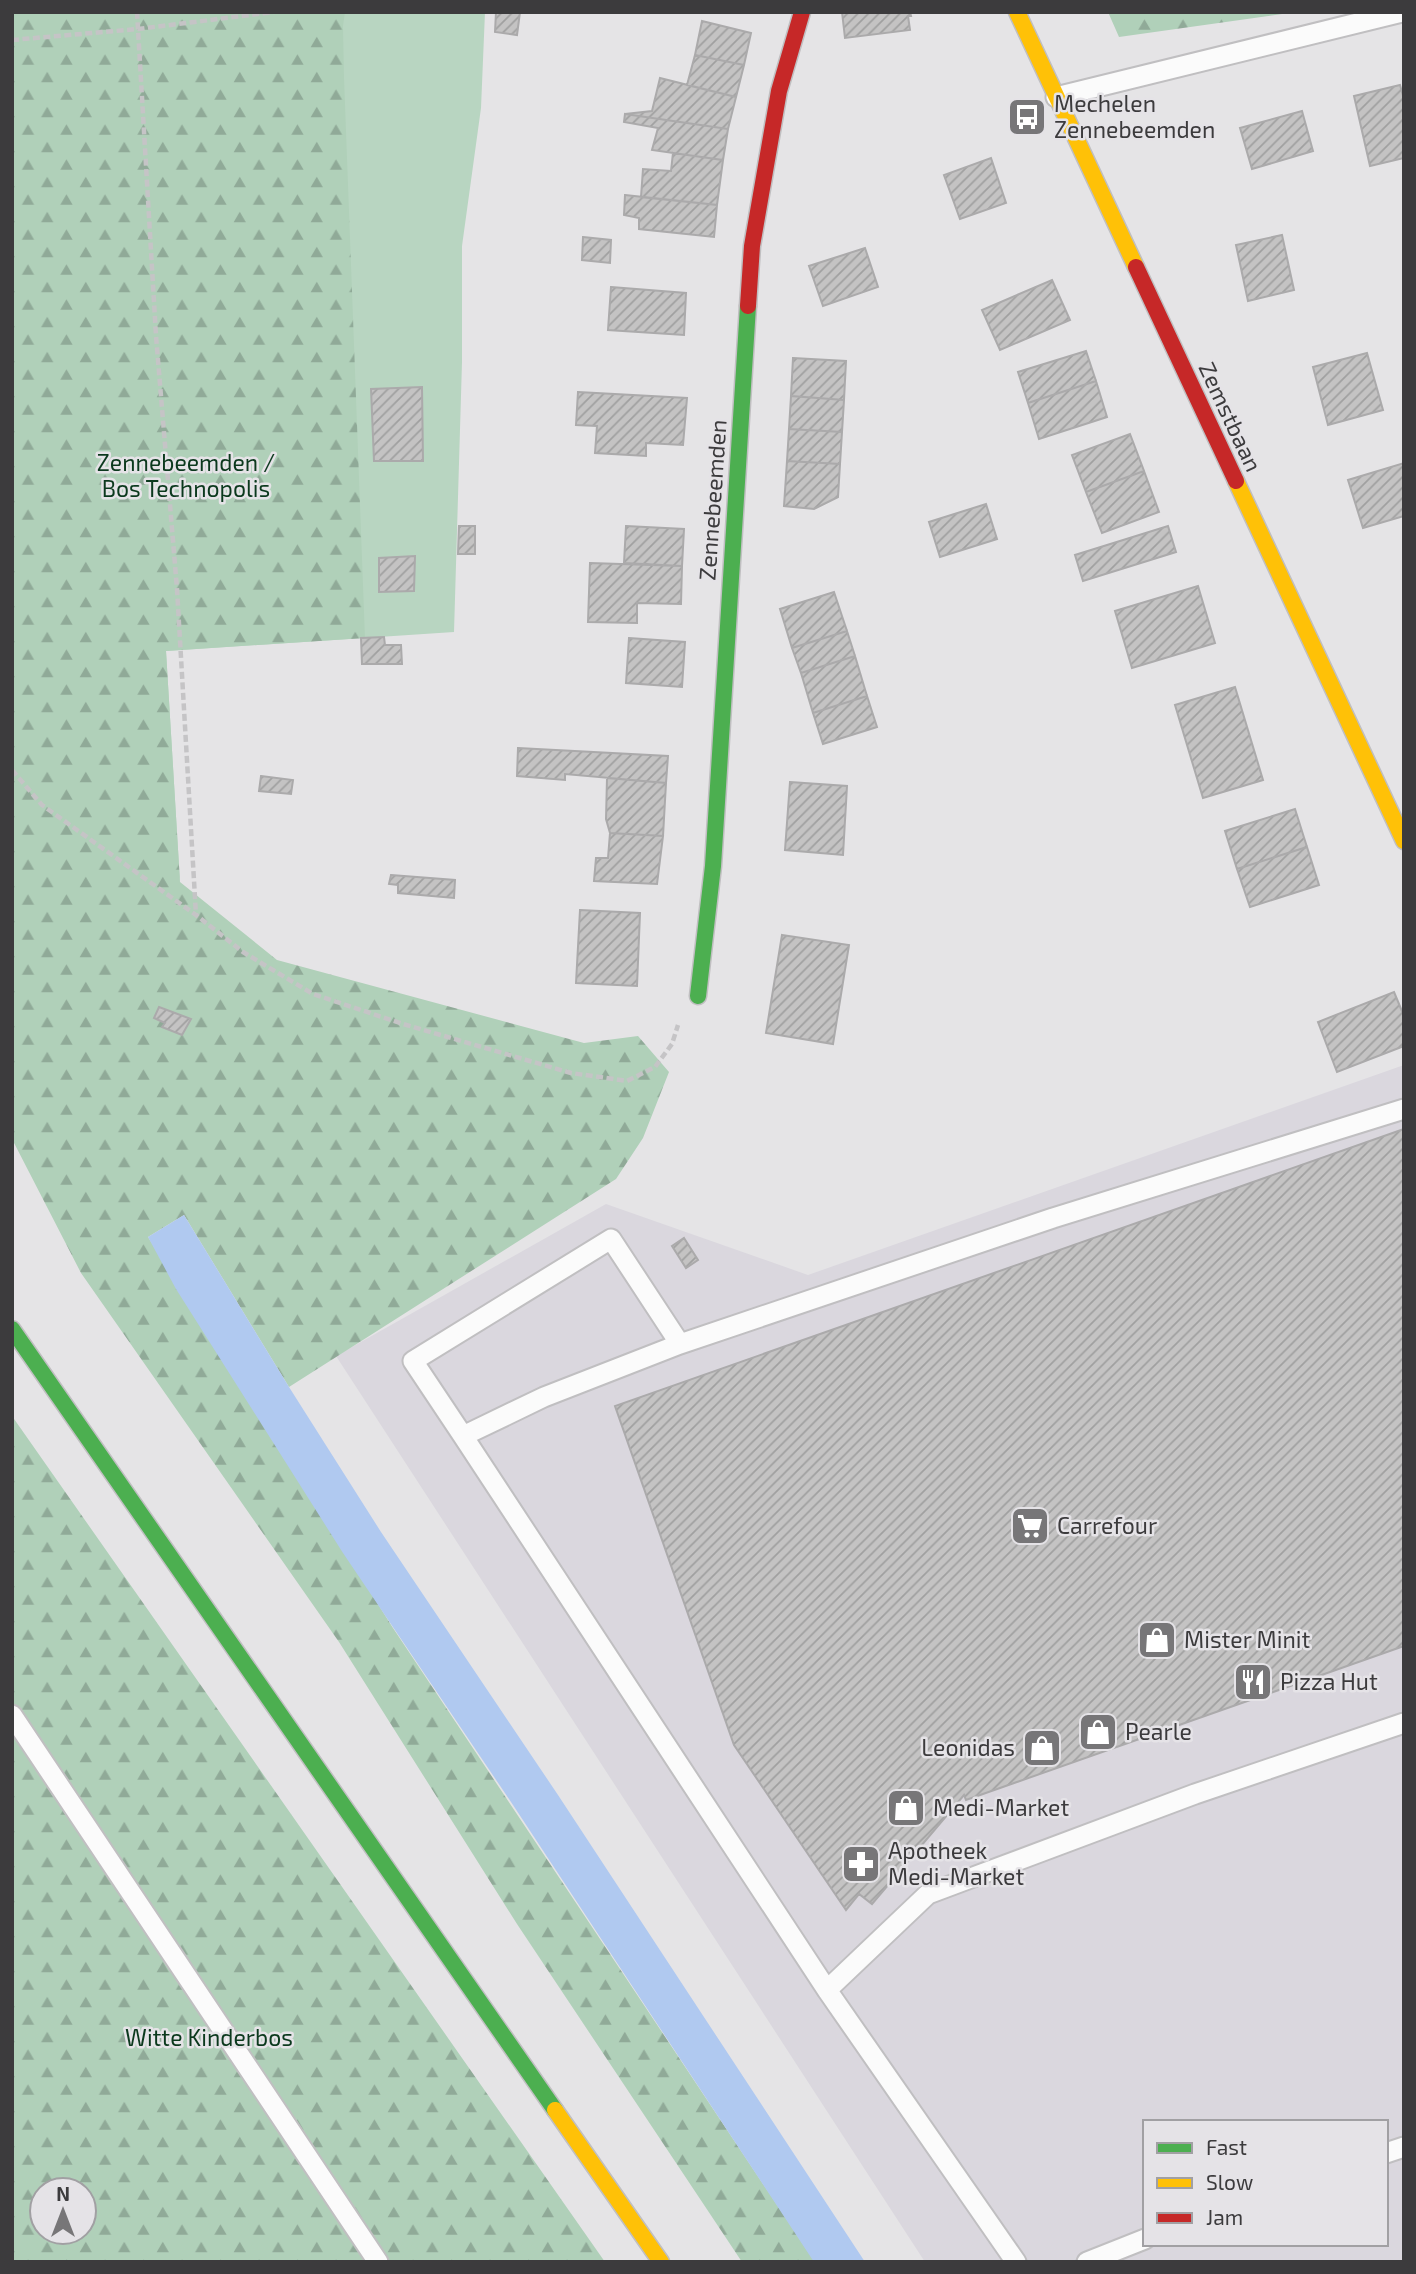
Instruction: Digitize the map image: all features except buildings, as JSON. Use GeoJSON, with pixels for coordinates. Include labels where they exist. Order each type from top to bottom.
{"type":"FeatureCollection","features":[{"type":"Feature","properties":{"kind":"main road","name":"Zennebeemden"},"geometry":{"type":"LineString","coordinates":[[698,996],[713,866],[752,246],[779,91],[803,12]]}},
{"type":"Feature","properties":{"kind":"main road","name":"Zemstbaan"},"geometry":{"type":"LineString","coordinates":[[1017,12],[1404,841]]}},
{"type":"Feature","properties":{"kind":"main road"},"geometry":{"type":"LineString","coordinates":[[12,1329],[661,2262]]}},
{"type":"Feature","properties":{"kind":"lane"},"geometry":{"type":"LineString","coordinates":[[1056,97],[1402,12]]}},
{"type":"Feature","properties":{"kind":"lane"},"geometry":{"type":"LineString","coordinates":[[463,1436],[544,1397],[680,1343],[1041,1223],[1404,1109]]}},
{"type":"Feature","properties":{"kind":"lane"},"geometry":{"type":"LineString","coordinates":[[680,1343],[611,1239],[413,1361],[827,1990],[1016,2262]]}},
{"type":"Feature","properties":{"kind":"lane"},"geometry":{"type":"LineString","coordinates":[[12,1715],[378,2262]]}},
{"type":"Feature","properties":{"kind":"lane"},"geometry":{"type":"LineString","coordinates":[[827,1990],[928,1894],[1195,1794],[1404,1723]]}},
{"type":"Feature","properties":{"kind":"lane"},"geometry":{"type":"LineString","coordinates":[[1087,2262],[1143,2240]]}},
{"type":"Feature","properties":{"kind":"path"},"geometry":{"type":"LineString","coordinates":[[136,12],[156,336],[178,602],[196,915]]}},
{"type":"Feature","properties":{"kind":"path"},"geometry":{"type":"LineString","coordinates":[[12,40],[138,29],[274,12]]}},
{"type":"Feature","properties":{"kind":"path"},"geometry":{"type":"LineString","coordinates":[[12,770],[43,805],[196,915],[243,953],[313,994],[402,1024],[571,1073],[627,1082],[655,1068],[672,1044],[685,1001],[698,996]]}},
{"type":"Feature","properties":{"kind":"shaded area"},"geometry":{"type":"Polygon","coordinates":[[[1404,1065],[1404,2262],[925,2262],[336,1356],[606,1204],[808,1275],[1404,1065]]]}},
{"type":"Feature","properties":{"kind":"green space","name":"Zennebeemden / Bos Technopolis"},"geometry":{"type":"Polygon","coordinates":[[[12,12],[485,12],[481,108],[462,246],[462,362],[454,632],[166,651],[180,882],[12,12]]]}},
{"type":"Feature","properties":{"kind":"green space"},"geometry":{"type":"Polygon","coordinates":[[[12,12],[345,12],[344,77],[365,638],[166,651],[180,882],[277,960],[584,1043],[638,1036],[669,1072],[643,1138],[616,1179],[289,1387],[184,1215],[148,1237],[393,1628],[815,2262],[742,2262],[517,1924],[339,1642],[81,1273],[12,1139],[12,12]]]}},
{"type":"Feature","properties":{"kind":"green space"},"geometry":{"type":"Polygon","coordinates":[[[1108,12],[1296,12],[1119,37],[1108,12]]]}},
{"type":"Feature","properties":{"kind":"green space","name":"Witte Kinderbos"},"geometry":{"type":"Polygon","coordinates":[[[12,1416],[605,2262],[12,2262],[12,1416]]]}},
{"type":"Feature","properties":{"kind":"water"},"geometry":{"type":"Polygon","coordinates":[[[184,1215],[381,1532],[558,1795],[865,2262],[814,2262],[513,1805],[343,1553],[176,1289],[148,1237],[184,1215]]]}},
{"type":"Feature","properties":{"kind":"traffic: fast"},"geometry":{"type":"LineString","coordinates":[[698,996],[713,866],[748,306]]}},
{"type":"Feature","properties":{"kind":"traffic: fast"},"geometry":{"type":"LineString","coordinates":[[12,1329],[555,2110]]}},
{"type":"Feature","properties":{"kind":"traffic: slow"},"geometry":{"type":"LineString","coordinates":[[1017,12],[1136,267]]}},
{"type":"Feature","properties":{"kind":"traffic: slow"},"geometry":{"type":"LineString","coordinates":[[1236,481],[1404,841]]}},
{"type":"Feature","properties":{"kind":"traffic: slow"},"geometry":{"type":"LineString","coordinates":[[555,2110],[661,2262]]}},
{"type":"Feature","properties":{"kind":"traffic: jam"},"geometry":{"type":"LineString","coordinates":[[748,306],[752,246],[779,91],[802,12]]}},
{"type":"Feature","properties":{"kind":"traffic: jam"},"geometry":{"type":"LineString","coordinates":[[1136,267],[1236,481]]}},
{"type":"Feature","properties":{"kind":"place","name":"Mechelen Zennebeemden"},"geometry":{"type":"Point","coordinates":[1027,117]}},
{"type":"Feature","properties":{"kind":"place","name":"Carrefour"},"geometry":{"type":"Point","coordinates":[1030,1526]}},
{"type":"Feature","properties":{"kind":"place","name":"Mister Minit"},"geometry":{"type":"Point","coordinates":[1157,1640]}},
{"type":"Feature","properties":{"kind":"place","name":"Pizza Hut"},"geometry":{"type":"Point","coordinates":[1253,1682]}},
{"type":"Feature","properties":{"kind":"place","name":"Pearle"},"geometry":{"type":"Point","coordinates":[1098,1732]}},
{"type":"Feature","properties":{"kind":"place","name":"Leonidas"},"geometry":{"type":"Point","coordinates":[1042,1748]}},
{"type":"Feature","properties":{"kind":"place","name":"Medi-Market"},"geometry":{"type":"Point","coordinates":[906,1808]}},
{"type":"Feature","properties":{"kind":"place","name":"Apotheek Medi-Market"},"geometry":{"type":"Point","coordinates":[861,1864]}}]}
